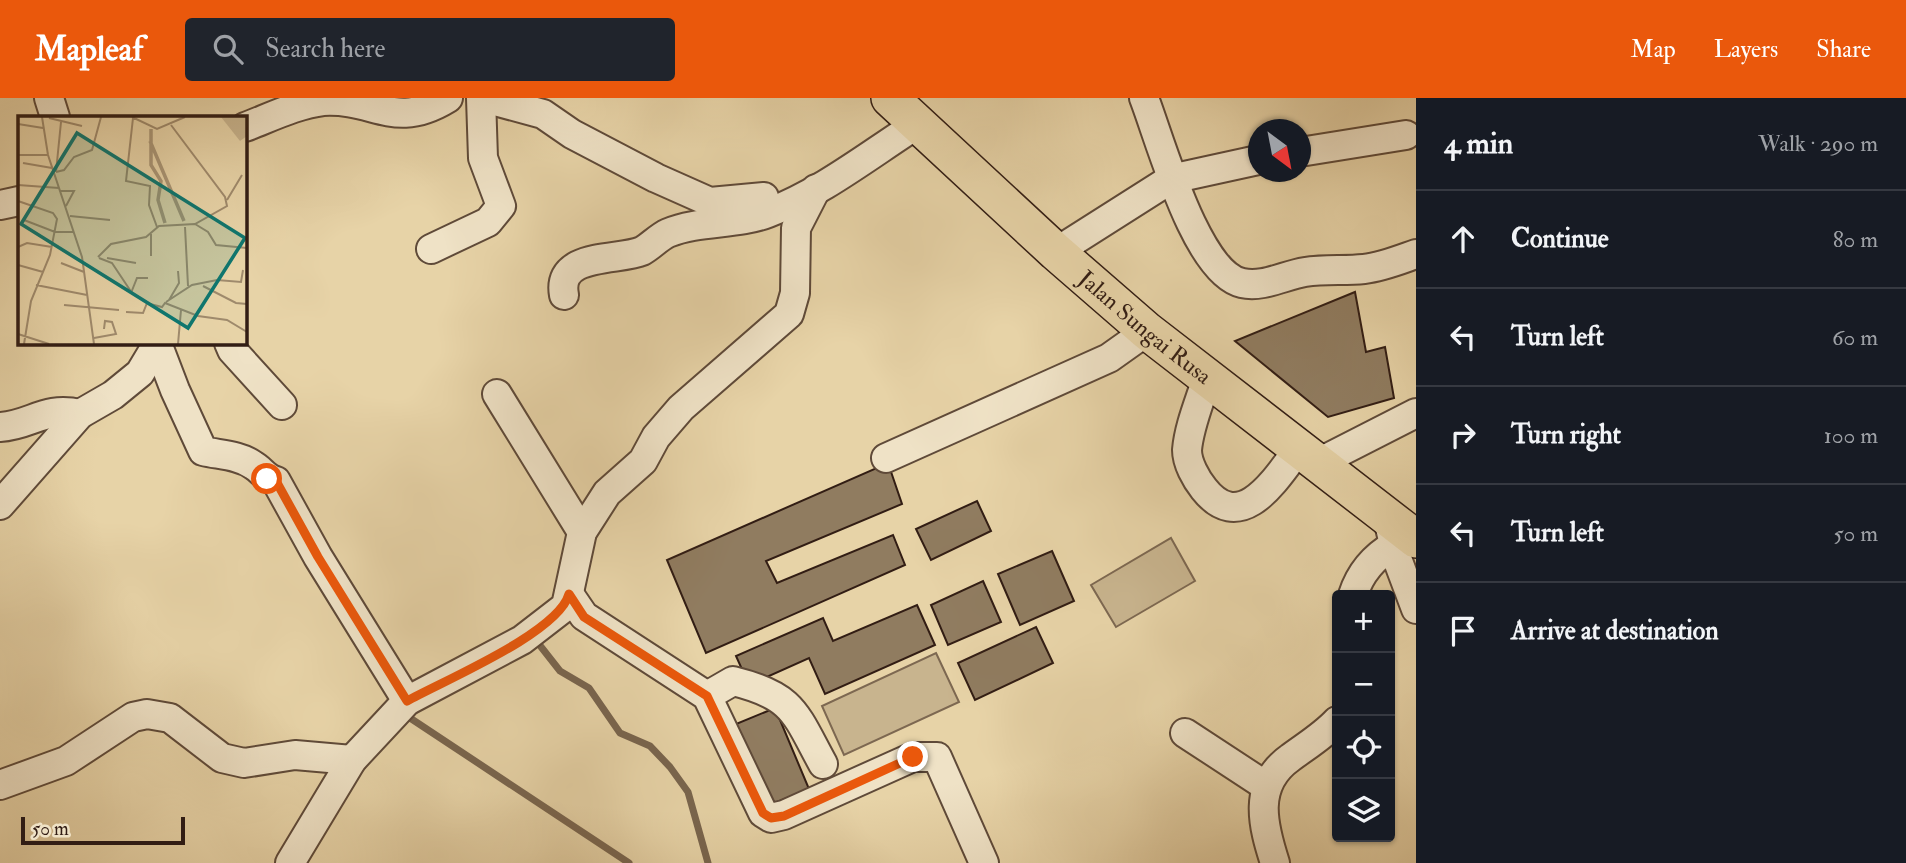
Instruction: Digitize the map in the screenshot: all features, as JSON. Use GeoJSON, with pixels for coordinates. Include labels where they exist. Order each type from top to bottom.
{"type":"FeatureCollection","features":[{"type":"Feature","properties":{"kind":"main road","name":"Jalan Sungai Rusa"},"geometry":{"type":"LineString","coordinates":[[890,98],[916,125],[1056,252],[1147,331],[1310,455],[1399,533]]}},
{"type":"Feature","properties":{"kind":"street"},"geometry":{"type":"LineString","coordinates":[[49,98],[55,116]]}},
{"type":"Feature","properties":{"kind":"street"},"geometry":{"type":"LineString","coordinates":[[247,126],[321,101],[351,100],[409,114],[424,112],[449,98]]}},
{"type":"Feature","properties":{"kind":"street"},"geometry":{"type":"LineString","coordinates":[[431,249],[488,222],[498,214],[501,206],[484,158],[482,98],[543,114],[572,134],[656,178],[710,202],[816,189]]}},
{"type":"Feature","properties":{"kind":"street"},"geometry":{"type":"LineString","coordinates":[[1144,98],[1171,179],[1212,261],[1224,274],[1240,283],[1255,284],[1303,272],[1367,268],[1416,254]]}},
{"type":"Feature","properties":{"kind":"street"},"geometry":{"type":"LineString","coordinates":[[564,295],[562,286],[566,276],[593,259],[640,251],[669,233],[767,213],[816,189],[916,125]]}},
{"type":"Feature","properties":{"kind":"street"},"geometry":{"type":"LineString","coordinates":[[1311,150],[1406,135]]}},
{"type":"Feature","properties":{"kind":"street"},"geometry":{"type":"LineString","coordinates":[[1056,252],[1171,179],[1248,162]]}},
{"type":"Feature","properties":{"kind":"street"},"geometry":{"type":"LineString","coordinates":[[290,863],[352,760],[407,701],[523,640],[566,606],[582,532],[607,493],[643,461],[656,437],[681,408],[789,314],[795,293],[796,228],[816,189]]}},
{"type":"Feature","properties":{"kind":"street"},"geometry":{"type":"LineString","coordinates":[[0,205],[18,201]]}},
{"type":"Feature","properties":{"kind":"street"},"geometry":{"type":"LineString","coordinates":[[887,458],[1109,358],[1147,331]]}},
{"type":"Feature","properties":{"kind":"street"},"geometry":{"type":"LineString","coordinates":[[0,505],[33,471],[80,414],[113,395],[140,373],[157,345]]}},
{"type":"Feature","properties":{"kind":"street"},"geometry":{"type":"LineString","coordinates":[[159,345],[175,390],[203,451],[237,457],[255,466],[267,479],[276,481],[307,540],[407,701]]}},
{"type":"Feature","properties":{"kind":"street"},"geometry":{"type":"LineString","coordinates":[[230,345],[282,405]]}},
{"type":"Feature","properties":{"kind":"street"},"geometry":{"type":"LineString","coordinates":[[1207,377],[1187,453],[1197,480],[1215,500],[1228,507],[1242,507],[1256,500],[1310,455],[1416,413]]}},
{"type":"Feature","properties":{"kind":"street"},"geometry":{"type":"LineString","coordinates":[[497,394],[582,532]]}},
{"type":"Feature","properties":{"kind":"street"},"geometry":{"type":"LineString","coordinates":[[0,427],[13,426],[47,412],[62,410],[80,414]]}},
{"type":"Feature","properties":{"kind":"street"},"geometry":{"type":"LineString","coordinates":[[1356,590],[1366,569],[1399,533]]}},
{"type":"Feature","properties":{"kind":"street"},"geometry":{"type":"LineString","coordinates":[[1399,533],[1416,609]]}},
{"type":"Feature","properties":{"kind":"street"},"geometry":{"type":"LineString","coordinates":[[569,594],[584,617],[707,696],[763,813],[771,818],[784,816],[913,757],[937,757],[984,863]]}},
{"type":"Feature","properties":{"kind":"street"},"geometry":{"type":"LineString","coordinates":[[707,696],[733,681],[774,694],[792,707],[823,764]]}},
{"type":"Feature","properties":{"kind":"street"},"geometry":{"type":"LineString","coordinates":[[0,785],[66,761],[133,717],[148,713],[170,718],[222,758],[244,763],[295,755],[352,760]]}},
{"type":"Feature","properties":{"kind":"street"},"geometry":{"type":"LineString","coordinates":[[1275,863],[1264,825],[1266,786],[1288,759],[1332,726]]}},
{"type":"Feature","properties":{"kind":"street"},"geometry":{"type":"LineString","coordinates":[[1185,733],[1266,786]]}},
{"type":"Feature","properties":{"kind":"shaded area"},"geometry":{"type":"Polygon","coordinates":[[[1171,538],[1195,581],[1116,627],[1091,585],[1171,538]]]}},
{"type":"Feature","properties":{"kind":"shaded area"},"geometry":{"type":"Polygon","coordinates":[[[936,653],[959,702],[844,755],[822,706],[936,653]]]}},
{"type":"Feature","properties":{"kind":"building"},"geometry":{"type":"Polygon","coordinates":[[[1355,292],[1366,352],[1385,347],[1394,398],[1328,417],[1235,341],[1355,292]]]}},
{"type":"Feature","properties":{"kind":"building"},"geometry":{"type":"Polygon","coordinates":[[[888,463],[902,504],[766,561],[777,583],[893,535],[905,565],[706,653],[667,560],[888,463]]]}},
{"type":"Feature","properties":{"kind":"building"},"geometry":{"type":"Polygon","coordinates":[[[977,501],[991,531],[931,560],[916,529],[977,501]]]}},
{"type":"Feature","properties":{"kind":"building"},"geometry":{"type":"Polygon","coordinates":[[[1052,551],[1074,601],[1020,625],[998,574],[1052,551]]]}},
{"type":"Feature","properties":{"kind":"building"},"geometry":{"type":"Polygon","coordinates":[[[983,581],[1001,622],[948,645],[931,605],[983,581]]]}},
{"type":"Feature","properties":{"kind":"building"},"geometry":{"type":"Polygon","coordinates":[[[917,605],[935,645],[825,694],[809,658],[749,685],[736,656],[823,618],[833,641],[917,605]]]}},
{"type":"Feature","properties":{"kind":"building"},"geometry":{"type":"Polygon","coordinates":[[[1036,627],[1053,663],[975,700],[958,663],[1036,627]]]}},
{"type":"Feature","properties":{"kind":"building"},"geometry":{"type":"Polygon","coordinates":[[[775,708],[809,789],[770,805],[736,724],[775,708]]]}},
{"type":"Feature","properties":{"kind":"waterway"},"geometry":{"type":"LineString","coordinates":[[538,643],[560,671],[589,688],[620,733],[650,746],[670,767],[688,792],[708,863]]}},
{"type":"Feature","properties":{"kind":"waterway"},"geometry":{"type":"LineString","coordinates":[[404,714],[629,863]]}},
{"type":"Feature","properties":{"kind":"route"},"geometry":{"type":"LineString","coordinates":[[267,479],[276,481],[302,531],[407,701],[523,640],[566,606],[569,594],[584,617],[707,696],[763,813],[771,818],[784,816],[913,757]]}}]}
